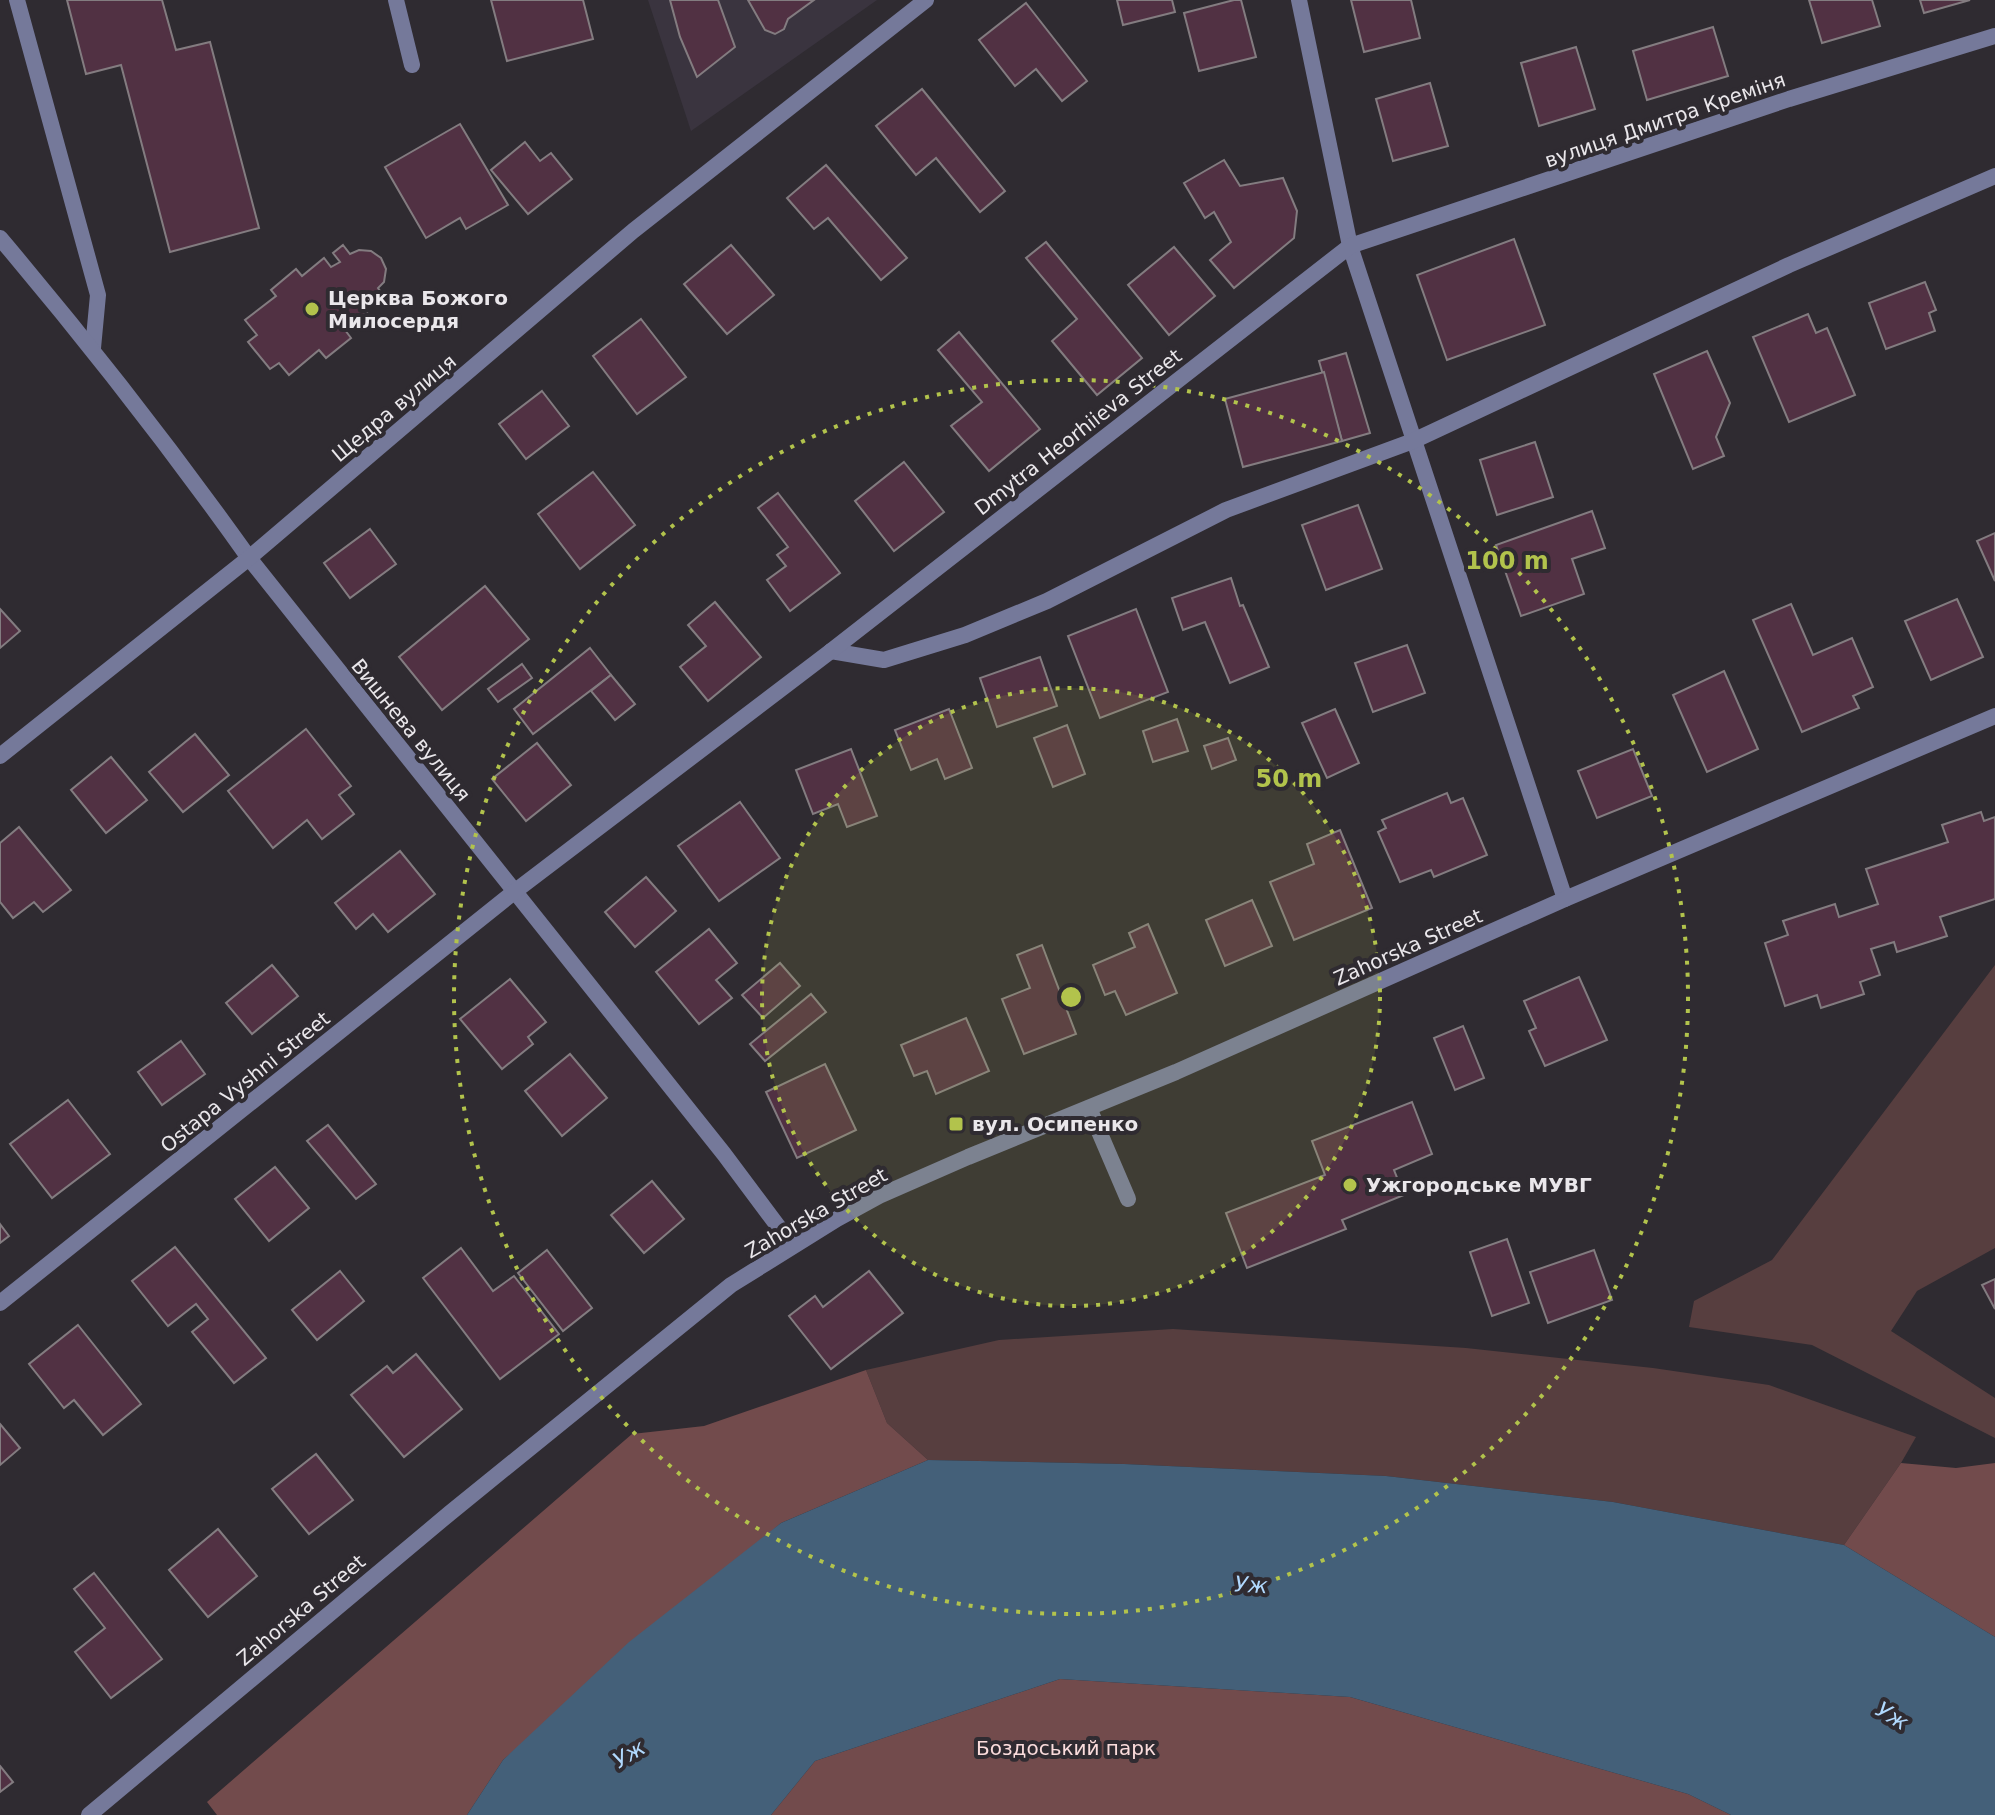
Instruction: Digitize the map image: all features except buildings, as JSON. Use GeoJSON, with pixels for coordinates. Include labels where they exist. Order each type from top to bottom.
{"type":"FeatureCollection","features":[{"type":"Feature","properties":{"kind":"street"},"geometry":{"type":"LineString","coordinates":[[17,0],[98,295],[93,348]]}},
{"type":"Feature","properties":{"kind":"street"},"geometry":{"type":"LineString","coordinates":[[396,0],[412,65]]}},
{"type":"Feature","properties":{"kind":"street","name":"Щедра вулиця"},"geometry":{"type":"LineString","coordinates":[[0,756],[249,558],[633,231],[926,0]]}},
{"type":"Feature","properties":{"kind":"street"},"geometry":{"type":"LineString","coordinates":[[1299,0],[1350,246],[1565,899]]}},
{"type":"Feature","properties":{"kind":"street","name":"вулиця Дмитра Креміня"},"geometry":{"type":"LineString","coordinates":[[1350,246],[1789,99],[1995,36]]}},
{"type":"Feature","properties":{"kind":"street"},"geometry":{"type":"LineString","coordinates":[[831,651],[884,660],[965,635],[1047,601],[1226,510],[1413,441],[1789,265],[1995,176]]}},
{"type":"Feature","properties":{"kind":"street","name":"Вишнева вулиця"},"geometry":{"type":"LineString","coordinates":[[0,238],[93,348],[178,458],[249,558],[724,1154],[792,1245]]}},
{"type":"Feature","properties":{"kind":"street","name":"Dmytra Heorhiieva Street"},"geometry":{"type":"LineString","coordinates":[[514,892],[831,651],[1350,246]]}},
{"type":"Feature","properties":{"kind":"street","name":"Zahorska Street"},"geometry":{"type":"LineString","coordinates":[[89,1815],[487,1483],[731,1285],[792,1245],[879,1196],[1176,1072],[1565,899],[1995,716]]}},
{"type":"Feature","properties":{"kind":"street","name":"Ostapa Vyshni Street"},"geometry":{"type":"LineString","coordinates":[[0,1303],[514,892]]}},
{"type":"Feature","properties":{"kind":"street"},"geometry":{"type":"LineString","coordinates":[[1089,1108],[1128,1199]]}},
{"type":"Feature","properties":{"kind":"shaded area"},"geometry":{"type":"Polygon","coordinates":[[[648,0],[877,0],[691,131],[648,0]]]}},
{"type":"Feature","properties":{"kind":"shaded area"},"geometry":{"type":"Polygon","coordinates":[[[1995,965],[1995,1248],[1917,1291],[1891,1331],[1995,1398],[1995,1438],[1812,1345],[1689,1327],[1694,1301],[1772,1260],[1995,965]]]}},
{"type":"Feature","properties":{"kind":"shaded area"},"geometry":{"type":"Polygon","coordinates":[[[1173,1329],[1466,1348],[1653,1368],[1769,1385],[1916,1437],[1844,1545],[1613,1502],[1386,1476],[1124,1464],[928,1460],[887,1423],[866,1370],[999,1340],[1173,1329]]]}},
{"type":"Feature","properties":{"kind":"green space"},"geometry":{"type":"Polygon","coordinates":[[[866,1370],[887,1423],[928,1460],[781,1523],[503,1760],[467,1815],[217,1815],[207,1802],[632,1434],[704,1426],[866,1370]]]}},
{"type":"Feature","properties":{"kind":"green space"},"geometry":{"type":"Polygon","coordinates":[[[1901,1463],[1956,1468],[1995,1463],[1995,1637],[1844,1545],[1901,1463]]]}},
{"type":"Feature","properties":{"kind":"green space","name":"Боздоський парк"},"geometry":{"type":"Polygon","coordinates":[[[1060,1679],[1350,1697],[1688,1794],[1731,1815],[771,1815],[815,1761],[1060,1679]]]}},
{"type":"Feature","properties":{"kind":"water","name":"Уж"},"geometry":{"type":"Polygon","coordinates":[[[928,1460],[1124,1464],[1386,1476],[1613,1502],[1844,1545],[1995,1637],[1995,1815],[1731,1815],[1688,1794],[1350,1697],[1060,1679],[815,1761],[771,1815],[467,1815],[503,1760],[629,1642],[781,1523],[928,1460]]]}},
{"type":"Feature","properties":{"kind":"place","name":"Церква Божого Милосердя"},"geometry":{"type":"Point","coordinates":[312,309]}},
{"type":"Feature","properties":{"kind":"place","name":"вул. Осипенко"},"geometry":{"type":"Point","coordinates":[956,1124]}},
{"type":"Feature","properties":{"kind":"place","name":"Ужгородське МУВГ"},"geometry":{"type":"Point","coordinates":[1350,1185]}}]}
